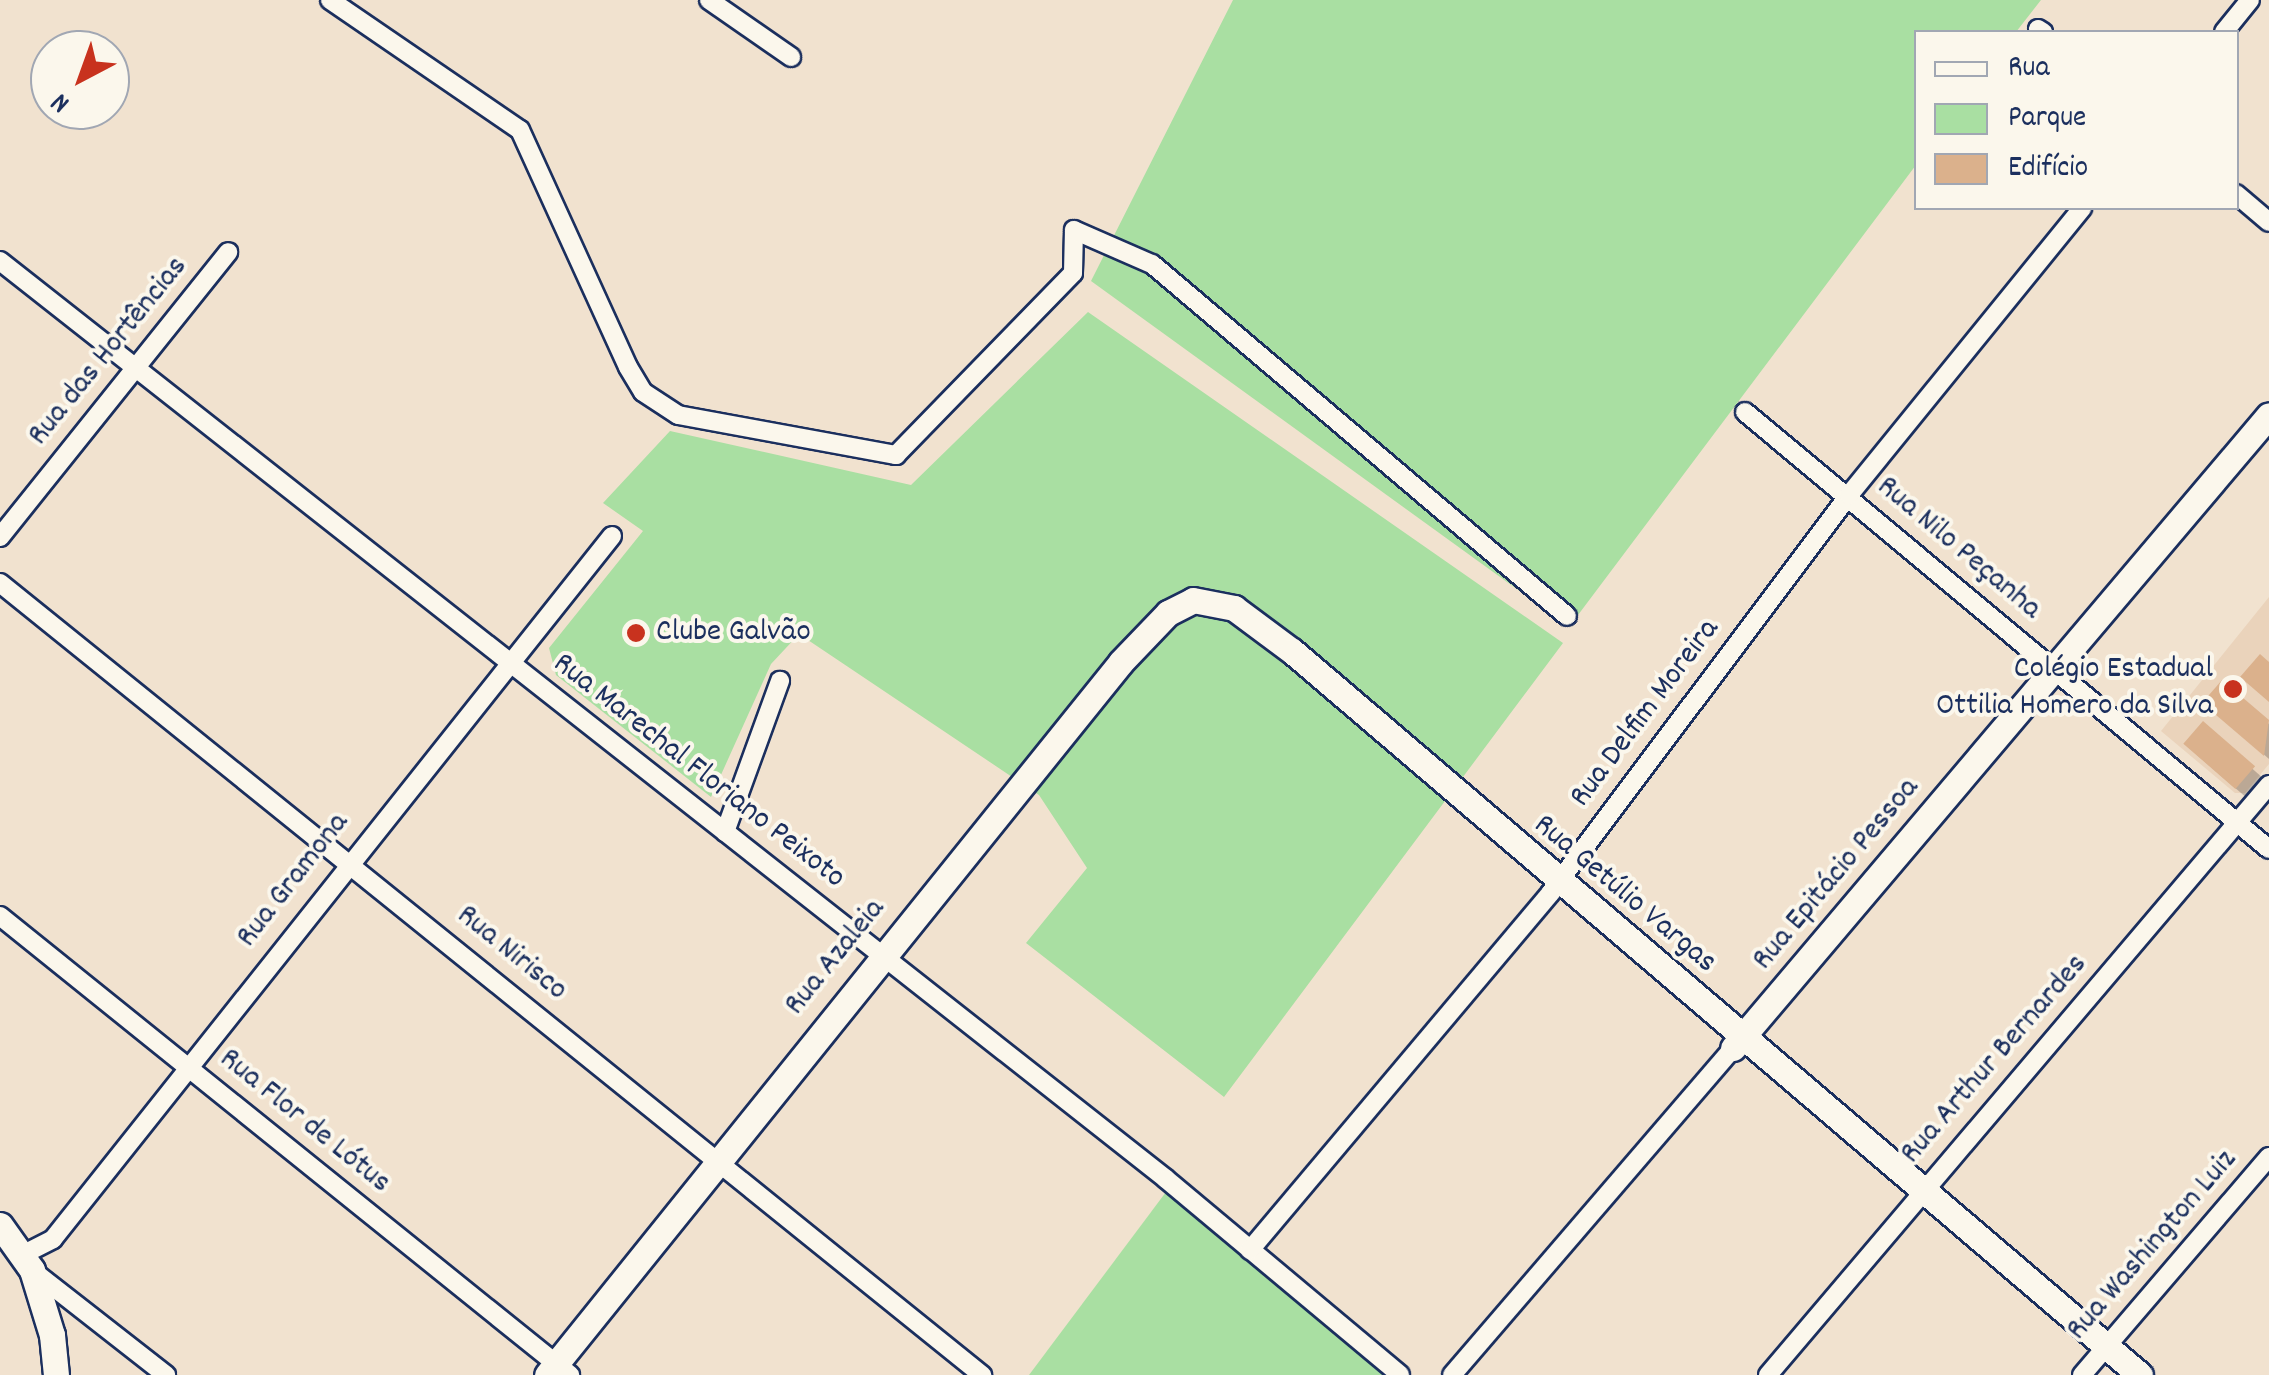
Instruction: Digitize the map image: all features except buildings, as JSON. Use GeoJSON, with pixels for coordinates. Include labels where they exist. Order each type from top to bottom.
{"type":"FeatureCollection","features":[{"type":"Feature","properties":{"kind":"street"},"geometry":{"type":"LineString","coordinates":[[330,0],[520,130],[628,368],[643,392],[678,416],[896,456],[1073,273],[1074,230],[1152,264],[1567,616]]}},
{"type":"Feature","properties":{"kind":"street"},"geometry":{"type":"LineString","coordinates":[[709,0],[790,57]]}},
{"type":"Feature","properties":{"kind":"street"},"geometry":{"type":"LineString","coordinates":[[2226,30],[2250,0]]}},
{"type":"Feature","properties":{"kind":"street"},"geometry":{"type":"LineString","coordinates":[[2239,197],[2269,222]]}},
{"type":"Feature","properties":{"kind":"street","name":"Rua Delfim Moreira"},"geometry":{"type":"LineString","coordinates":[[1250,1250],[1556,881],[1849,495],[2080,210]]}},
{"type":"Feature","properties":{"kind":"street","name":"Rua das Hortências"},"geometry":{"type":"LineString","coordinates":[[0,537],[228,252]]}},
{"type":"Feature","properties":{"kind":"street","name":"Rua Marechal Floriano Peixoto"},"geometry":{"type":"LineString","coordinates":[[0,261],[880,954],[1400,1375]]}},
{"type":"Feature","properties":{"kind":"street","name":"Rua Nilo Peçanha"},"geometry":{"type":"LineString","coordinates":[[1745,412],[1849,495],[2269,850]]}},
{"type":"Feature","properties":{"kind":"street","name":"Rua Epitácio Pessoa"},"geometry":{"type":"LineString","coordinates":[[1452,1375],[2269,415]]}},
{"type":"Feature","properties":{"kind":"street","name":"Rua Gramona"},"geometry":{"type":"LineString","coordinates":[[26,1263],[53,1239],[348,861],[612,536]]}},
{"type":"Feature","properties":{"kind":"street","name":"Rua Nirisco"},"geometry":{"type":"LineString","coordinates":[[0,583],[718,1158],[982,1375]]}},
{"type":"Feature","properties":{"kind":"street","name":"Rua Getúlio Vargas"},"geometry":{"type":"LineString","coordinates":[[1193,600],[1234,608],[1292,651],[1738,1043],[1923,1191],[2140,1375]]}},
{"type":"Feature","properties":{"kind":"street","name":"Rua Azaleia"},"geometry":{"type":"LineString","coordinates":[[558,1371],[718,1158],[880,954],[1121,662],[1168,613],[1193,600]]}},
{"type":"Feature","properties":{"kind":"street"},"geometry":{"type":"LineString","coordinates":[[725,832],[780,681]]}},
{"type":"Feature","properties":{"kind":"street","name":"Rua Arthur Bernardes"},"geometry":{"type":"LineString","coordinates":[[1768,1375],[2269,785]]}},
{"type":"Feature","properties":{"kind":"street","name":"Rua Flor de Lótus"},"geometry":{"type":"LineString","coordinates":[[0,916],[558,1371]]}},
{"type":"Feature","properties":{"kind":"street","name":"Rua Washington Luiz"},"geometry":{"type":"LineString","coordinates":[[2082,1375],[2269,1157]]}},
{"type":"Feature","properties":{"kind":"street"},"geometry":{"type":"LineString","coordinates":[[0,1225],[26,1263],[52,1335],[56,1375]]}},
{"type":"Feature","properties":{"kind":"street"},"geometry":{"type":"LineString","coordinates":[[26,1263],[166,1375]]}},
{"type":"Feature","properties":{"kind":"shaded area","name":"Colégio Estadual Ottilia Homero da Silva"},"geometry":{"type":"Polygon","coordinates":[[[2269,597],[2269,764],[2245,793],[2235,793],[2161,731],[2269,597]]]}},
{"type":"Feature","properties":{"kind":"green space"},"geometry":{"type":"Polygon","coordinates":[[[1233,0],[2041,0],[2018,30],[1914,30],[1914,168],[1569,627],[1091,281],[1233,0]]]}},
{"type":"Feature","properties":{"kind":"green space"},"geometry":{"type":"Polygon","coordinates":[[[1088,312],[1563,643],[1224,1097],[1026,943],[1087,868],[1039,795],[799,634],[771,664],[711,797],[556,675],[549,648],[643,531],[603,503],[670,431],[911,485],[1088,312]]]}},
{"type":"Feature","properties":{"kind":"green space"},"geometry":{"type":"Polygon","coordinates":[[[1169,1188],[1399,1375],[1029,1375],[1169,1188]]]}},
{"type":"Feature","properties":{"kind":"place","name":"Clube Galvão"},"geometry":{"type":"Point","coordinates":[636,633]}},
{"type":"Feature","properties":{"kind":"place","name":"Colégio Estadual Ottilia Homero da Silva"},"geometry":{"type":"Point","coordinates":[2233,689]}}]}
